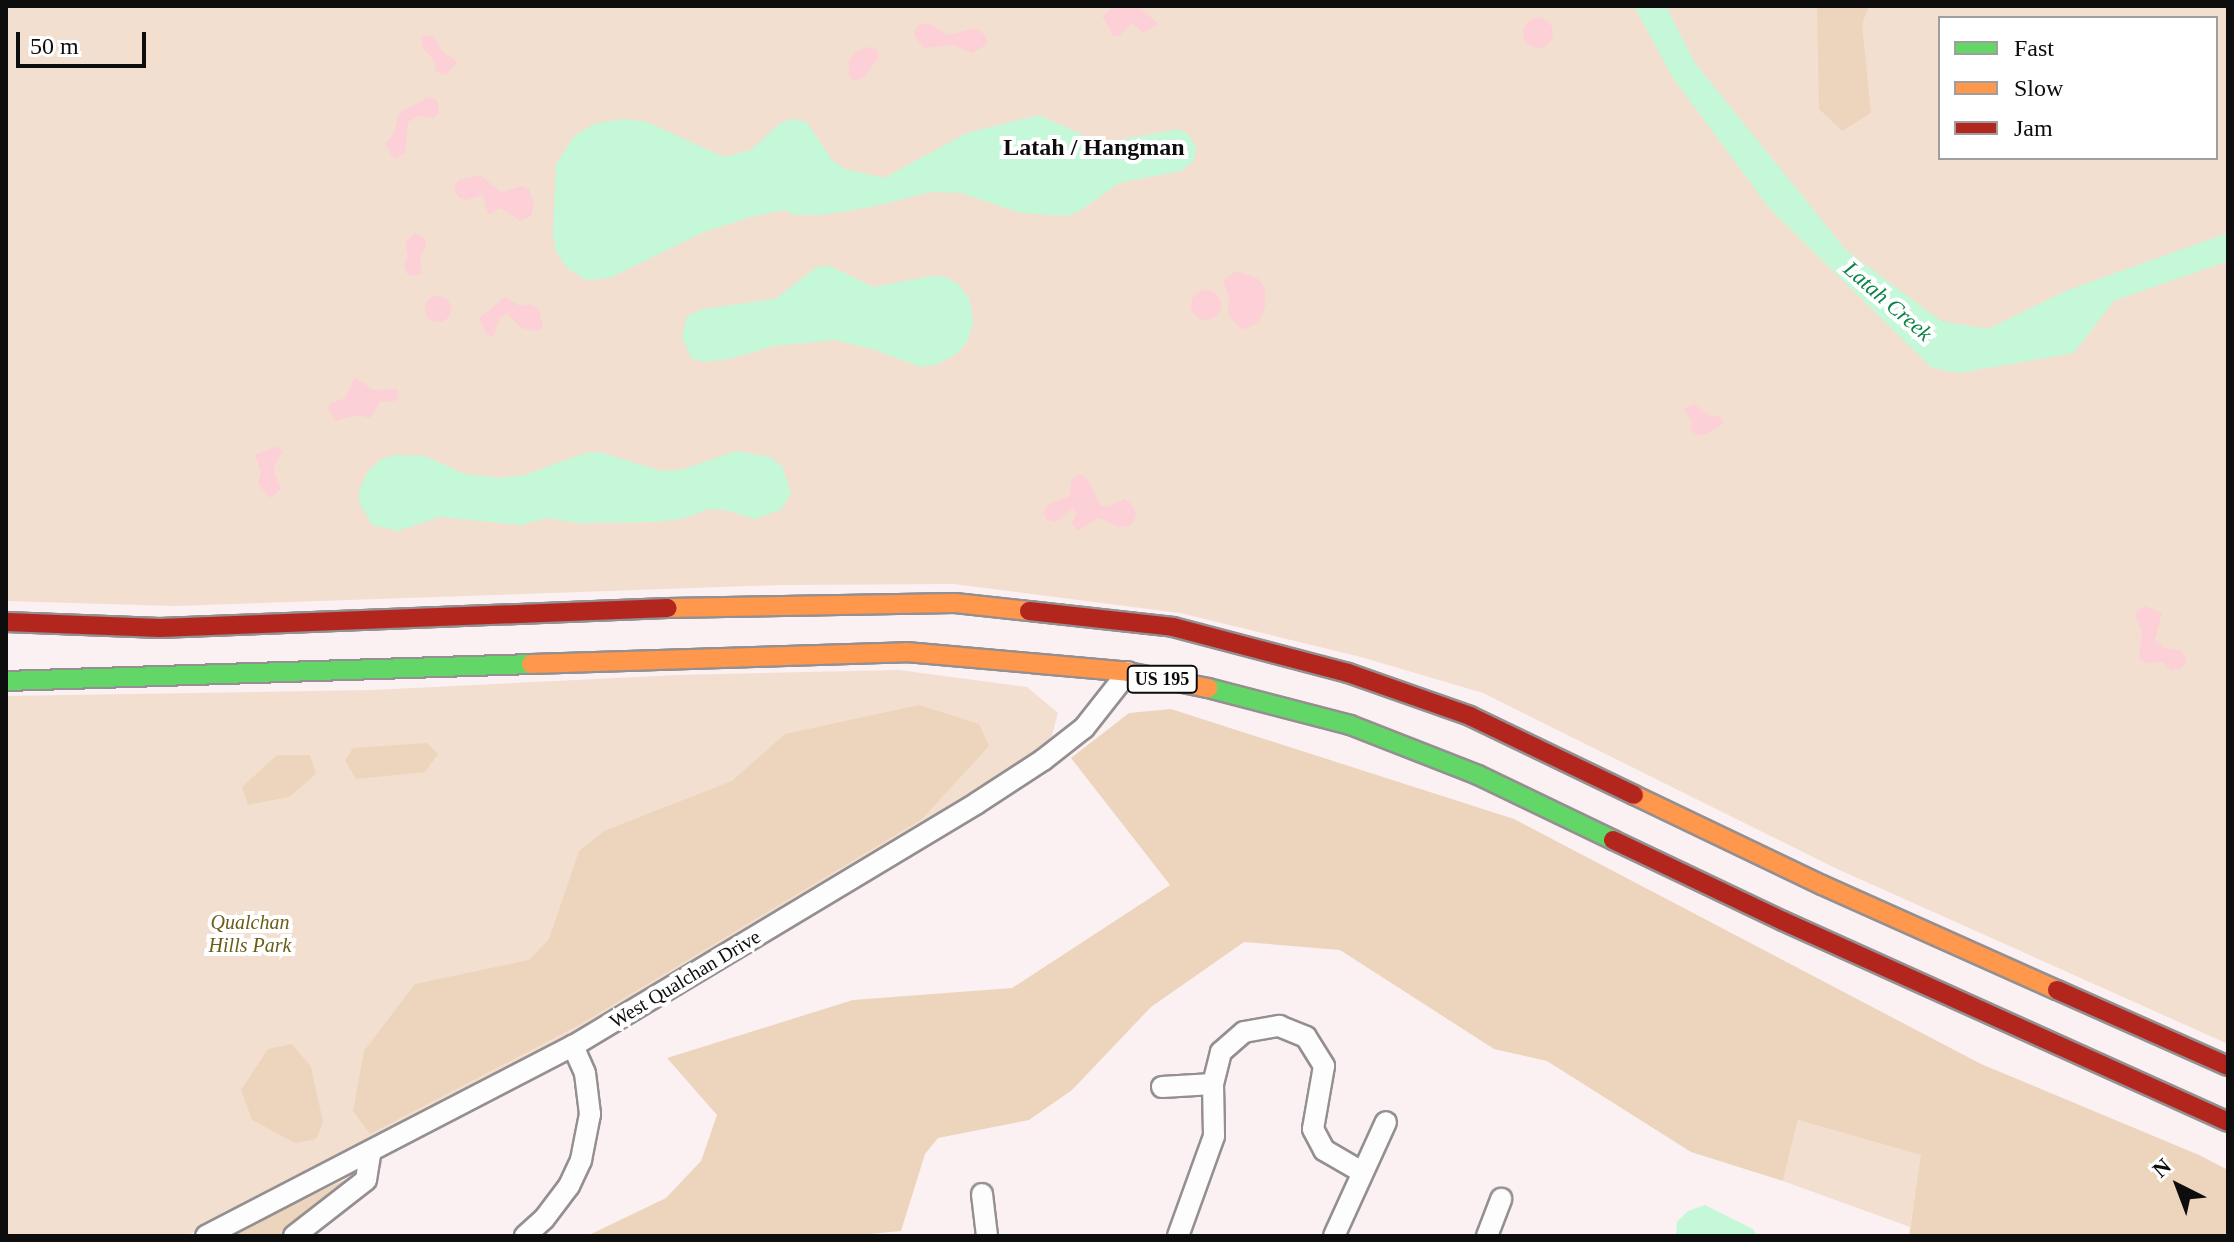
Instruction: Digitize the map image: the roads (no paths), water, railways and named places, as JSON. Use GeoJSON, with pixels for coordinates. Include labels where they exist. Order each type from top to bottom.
{"type":"FeatureCollection","features":[{"type":"Feature","properties":{"kind":"highway"},"geometry":{"type":"LineString","coordinates":[[6,622],[160,628],[783,603],[955,603],[1173,627],[1348,673],[1470,716],[1822,885],[2228,1066]]}},
{"type":"Feature","properties":{"kind":"highway","name":"US 195"},"geometry":{"type":"LineString","coordinates":[[6,681],[906,652],[1128,672],[1252,697],[1350,725],[1478,775],[1797,927],[2228,1122]]}},
{"type":"Feature","properties":{"kind":"street","name":"West Qualchan Drive"},"geometry":{"type":"LineString","coordinates":[[206,1236],[370,1154],[573,1046],[1043,760],[1084,728],[1128,672]]}},
{"type":"Feature","properties":{"kind":"street"},"geometry":{"type":"LineString","coordinates":[[1178,1236],[1214,1136],[1213,1084],[1221,1052],[1244,1032],[1279,1026],[1306,1037],[1324,1066],[1313,1129],[1324,1150],[1362,1172]]}},
{"type":"Feature","properties":{"kind":"street"},"geometry":{"type":"LineString","coordinates":[[525,1236],[544,1219],[561,1197],[581,1160],[590,1114],[585,1073],[573,1046]]}},
{"type":"Feature","properties":{"kind":"street"},"geometry":{"type":"LineString","coordinates":[[1162,1087],[1213,1084]]}},
{"type":"Feature","properties":{"kind":"street"},"geometry":{"type":"LineString","coordinates":[[1334,1236],[1386,1122]]}},
{"type":"Feature","properties":{"kind":"street"},"geometry":{"type":"LineString","coordinates":[[294,1236],[366,1180],[370,1154]]}},
{"type":"Feature","properties":{"kind":"street"},"geometry":{"type":"LineString","coordinates":[[982,1194],[987,1236]]}},
{"type":"Feature","properties":{"kind":"street"},"geometry":{"type":"LineString","coordinates":[[1487,1236],[1501,1199]]}},
{"type":"Feature","properties":{"kind":"water","name":"Latah Creek"},"geometry":{"type":"Polygon","coordinates":[[[1634,6],[1666,6],[1695,63],[1846,250],[1941,321],[1988,329],[2068,290],[2228,233],[2228,261],[2114,301],[2074,353],[1959,373],[1932,368],[1770,209],[1673,78],[1634,6]]]}},
{"type":"Feature","properties":{"kind":"water"},"geometry":{"type":"Polygon","coordinates":[[[1039,115],[1083,135],[1109,142],[1178,129],[1188,134],[1197,148],[1193,162],[1181,171],[1119,183],[1080,211],[1067,216],[1021,213],[961,193],[931,192],[822,215],[795,215],[785,210],[751,217],[704,232],[610,278],[586,280],[567,268],[556,251],[553,234],[556,165],[574,136],[594,124],[624,119],[647,122],[724,157],[751,150],[780,123],[792,119],[807,122],[832,160],[845,169],[884,178],[967,133],[1039,115]]]}},
{"type":"Feature","properties":{"kind":"water"},"geometry":{"type":"Polygon","coordinates":[[[830,266],[873,287],[932,276],[945,277],[958,284],[969,298],[972,312],[973,324],[966,344],[955,355],[935,365],[921,367],[875,350],[835,340],[774,346],[729,359],[705,362],[692,359],[682,337],[687,316],[703,309],[775,299],[817,267],[830,266]]]}},
{"type":"Feature","properties":{"kind":"water"},"geometry":{"type":"Polygon","coordinates":[[[736,451],[770,457],[782,466],[791,493],[781,510],[754,519],[726,510],[709,509],[682,519],[655,522],[577,523],[547,518],[521,525],[440,517],[398,531],[372,525],[359,502],[359,491],[368,471],[380,460],[395,455],[424,456],[465,474],[500,478],[525,475],[585,453],[599,452],[661,471],[681,470],[736,451]]]}},
{"type":"Feature","properties":{"kind":"water"},"geometry":{"type":"Polygon","coordinates":[[[1705,1205],[1753,1229],[1757,1236],[1676,1236],[1677,1222],[1688,1211],[1705,1205]]]}},
{"type":"Feature","properties":{"kind":"district","name":"Latah / Hangman"},"geometry":{"type":"Point","coordinates":[1094,148]}},
{"type":"Feature","properties":{"kind":"park label","name":"Qualchan Hills Park"},"geometry":{"type":"Point","coordinates":[250,934]}}]}
